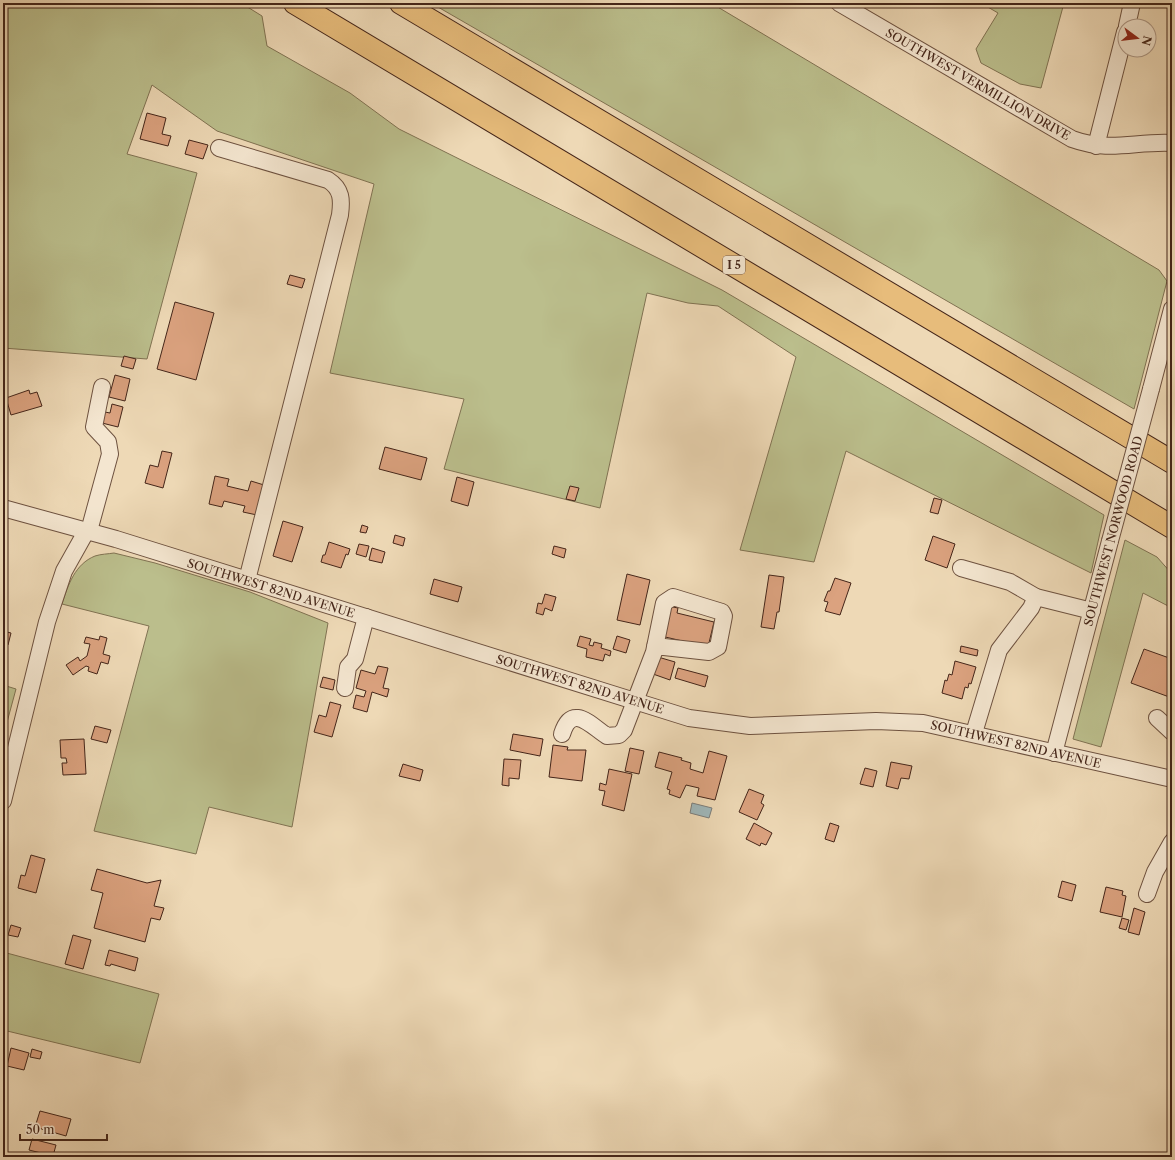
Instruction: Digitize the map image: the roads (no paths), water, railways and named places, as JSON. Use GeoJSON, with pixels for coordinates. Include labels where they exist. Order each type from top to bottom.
{"type":"FeatureCollection","features":[{"type":"Feature","properties":{"kind":"highway","name":"I 5"},"geometry":{"type":"LineString","coordinates":[[295,3],[1172,527]]}},
{"type":"Feature","properties":{"kind":"highway"},"geometry":{"type":"LineString","coordinates":[[401,3],[1172,462]]}},
{"type":"Feature","properties":{"kind":"street","name":"SOUTHWEST VERMILLION DRIVE"},"geometry":{"type":"LineString","coordinates":[[839,3],[1072,139],[1096,146],[1117,147],[1143,143],[1172,143]]}},
{"type":"Feature","properties":{"kind":"street"},"geometry":{"type":"LineString","coordinates":[[1128,18],[1132,3]]}},
{"type":"Feature","properties":{"kind":"street"},"geometry":{"type":"LineString","coordinates":[[1096,146],[1118,58]]}},
{"type":"Feature","properties":{"kind":"street"},"geometry":{"type":"LineString","coordinates":[[219,148],[328,180],[337,188],[342,200],[338,223],[247,580]]}},
{"type":"Feature","properties":{"kind":"street","name":"SOUTHWEST NORWOOD ROAD"},"geometry":{"type":"LineString","coordinates":[[1054,753],[1172,309]]}},
{"type":"Feature","properties":{"kind":"street"},"geometry":{"type":"LineString","coordinates":[[3,801],[47,622],[64,571],[88,531],[110,454],[108,442],[94,427],[102,388]]}},
{"type":"Feature","properties":{"kind":"street","name":"SOUTHWEST 82ND AVENUE"},"geometry":{"type":"LineString","coordinates":[[3,508],[88,531],[689,718],[750,726],[876,721],[923,723],[974,733],[1054,753],[1172,779]]}},
{"type":"Feature","properties":{"kind":"street"},"geometry":{"type":"LineString","coordinates":[[961,568],[1010,582],[1036,597],[1092,611]]}},
{"type":"Feature","properties":{"kind":"street"},"geometry":{"type":"LineString","coordinates":[[562,734],[565,723],[570,719],[578,718],[590,723],[607,736],[619,735],[624,730],[636,702],[655,646],[664,602],[668,599],[673,597],[722,612],[724,616],[718,647],[714,650],[709,652],[655,646]]}},
{"type":"Feature","properties":{"kind":"street"},"geometry":{"type":"LineString","coordinates":[[974,733],[999,650],[1031,608],[1036,597]]}},
{"type":"Feature","properties":{"kind":"street"},"geometry":{"type":"LineString","coordinates":[[345,688],[348,667],[355,659],[366,617]]}},
{"type":"Feature","properties":{"kind":"street"},"geometry":{"type":"LineString","coordinates":[[1157,718],[1172,732]]}},
{"type":"Feature","properties":{"kind":"street"},"geometry":{"type":"LineString","coordinates":[[1147,894],[1156,872],[1172,842]]}},
{"type":"Feature","properties":{"kind":"water"},"geometry":{"type":"Polygon","coordinates":[[[692,803],[712,808],[709,818],[690,813],[692,803]]]}}]}
